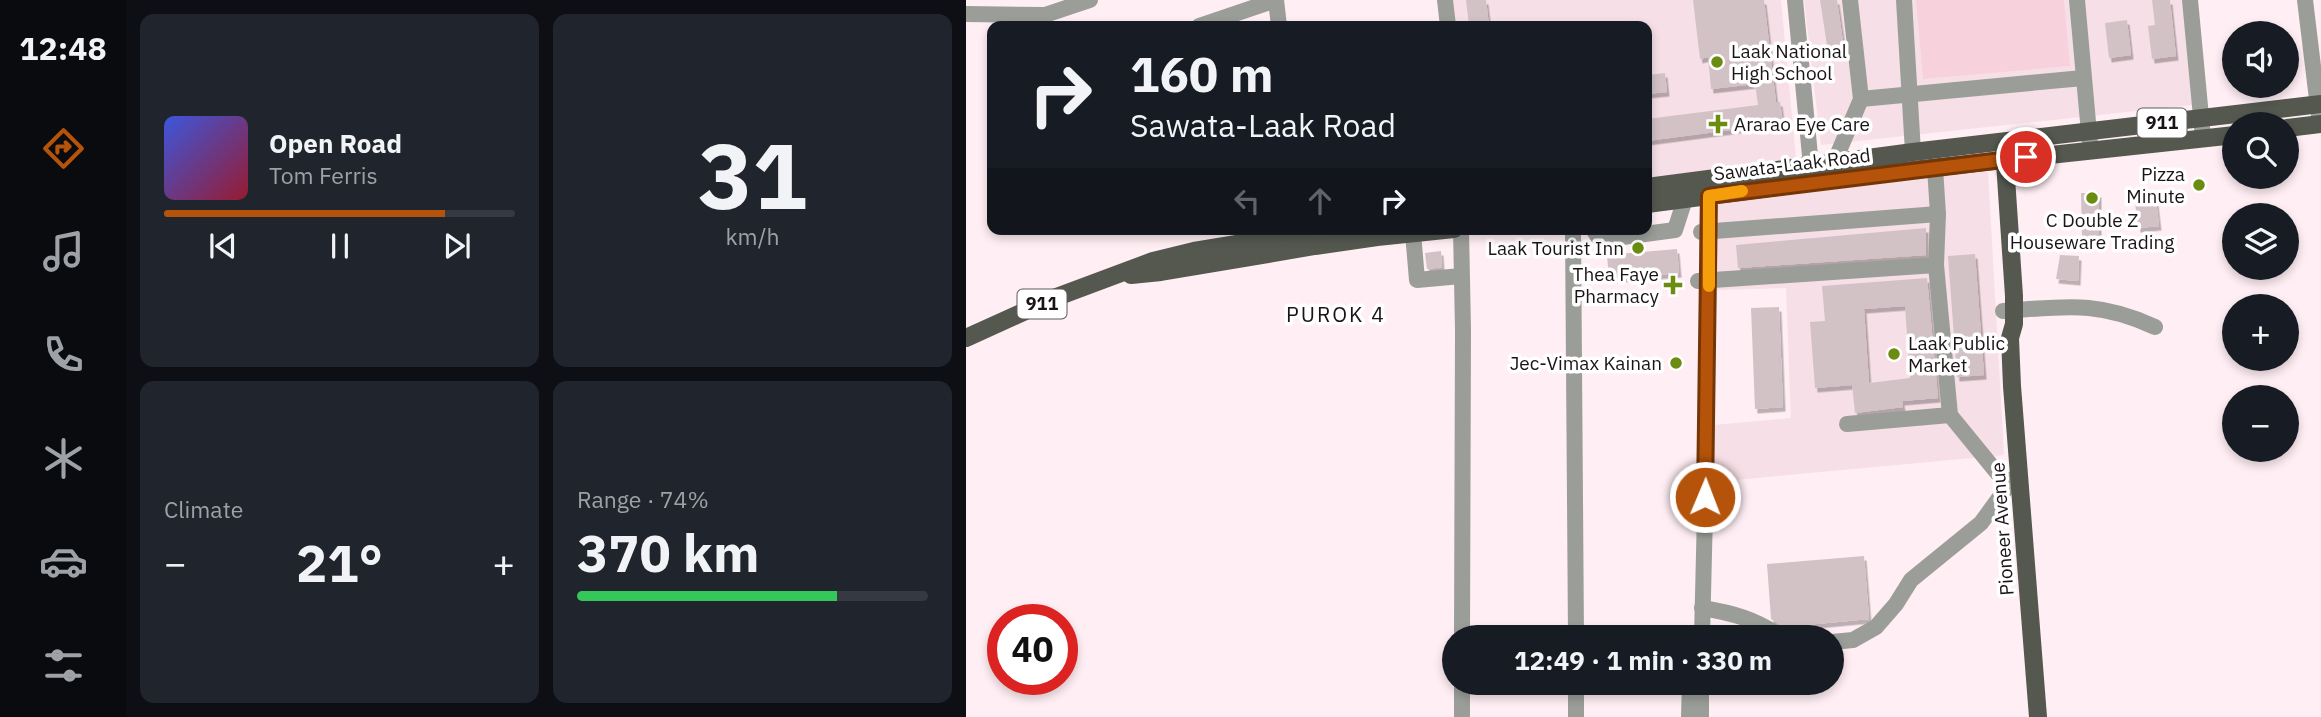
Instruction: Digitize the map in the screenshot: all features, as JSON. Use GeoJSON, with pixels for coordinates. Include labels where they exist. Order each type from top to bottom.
{"type":"FeatureCollection","features":[{"type":"Feature","properties":{"kind":"main road","name":"Sawata-Laak Road"},"geometry":{"type":"LineString","coordinates":[[1652,203],[1811,166],[2319,104]]}},
{"type":"Feature","properties":{"kind":"main road"},"geometry":{"type":"LineString","coordinates":[[2299,127],[2320,124]]}},
{"type":"Feature","properties":{"kind":"main road","name":"Sawata-Laak Road"},"geometry":{"type":"LineString","coordinates":[[1652,187],[1700,190],[1935,168],[2222,136]]}},
{"type":"Feature","properties":{"kind":"main road","name":"Pioneer Avenue"},"geometry":{"type":"LineString","coordinates":[[1998,142],[2008,311],[2014,324],[2010,338],[2013,479],[2038,717]]}},
{"type":"Feature","properties":{"kind":"main road","name":"911"},"geometry":{"type":"LineString","coordinates":[[966,338],[1054,299],[1153,261],[1194,251],[1302,237],[1358,235]]}},
{"type":"Feature","properties":{"kind":"street"},"geometry":{"type":"LineString","coordinates":[[966,14],[1045,15],[1090,0]]}},
{"type":"Feature","properties":{"kind":"street"},"geometry":{"type":"LineString","coordinates":[[1214,21],[1276,0],[1278,21]]}},
{"type":"Feature","properties":{"kind":"street"},"geometry":{"type":"LineString","coordinates":[[1445,0],[1447,21]]}},
{"type":"Feature","properties":{"kind":"street"},"geometry":{"type":"LineString","coordinates":[[1795,0],[1811,166]]}},
{"type":"Feature","properties":{"kind":"street"},"geometry":{"type":"LineString","coordinates":[[1834,163],[1861,99],[1850,0]]}},
{"type":"Feature","properties":{"kind":"street"},"geometry":{"type":"LineString","coordinates":[[1904,0],[1913,152]]}},
{"type":"Feature","properties":{"kind":"street"},"geometry":{"type":"LineString","coordinates":[[2077,0],[2091,150]]}},
{"type":"Feature","properties":{"kind":"street"},"geometry":{"type":"LineString","coordinates":[[2190,0],[2203,138]]}},
{"type":"Feature","properties":{"kind":"street"},"geometry":{"type":"LineString","coordinates":[[2305,0],[2320,124]]}},
{"type":"Feature","properties":{"kind":"street"},"geometry":{"type":"LineString","coordinates":[[1861,99],[2083,78]]}},
{"type":"Feature","properties":{"kind":"street"},"geometry":{"type":"LineString","coordinates":[[1844,641],[1853,640],[1876,627],[1896,604],[1911,580],[1974,530],[2013,479],[1950,415],[1936,265],[1938,214],[1935,168]]}},
{"type":"Feature","properties":{"kind":"street"},"geometry":{"type":"LineString","coordinates":[[1652,233],[1675,230],[1700,190]]}},
{"type":"Feature","properties":{"kind":"street"},"geometry":{"type":"LineString","coordinates":[[1691,625],[1704,232],[1700,190]]}},
{"type":"Feature","properties":{"kind":"street"},"geometry":{"type":"LineString","coordinates":[[1704,232],[1938,214]]}},
{"type":"Feature","properties":{"kind":"street"},"geometry":{"type":"LineString","coordinates":[[1413,235],[1417,280],[1461,276]]}},
{"type":"Feature","properties":{"kind":"street"},"geometry":{"type":"LineString","coordinates":[[1461,235],[1462,625]]}},
{"type":"Feature","properties":{"kind":"street"},"geometry":{"type":"LineString","coordinates":[[1573,235],[1576,625]]}},
{"type":"Feature","properties":{"kind":"street"},"geometry":{"type":"LineString","coordinates":[[1597,235],[1600,240],[1638,235]]}},
{"type":"Feature","properties":{"kind":"street"},"geometry":{"type":"LineString","coordinates":[[1703,281],[1936,265]]}},
{"type":"Feature","properties":{"kind":"street"},"geometry":{"type":"LineString","coordinates":[[1702,625],[1703,281]]}},
{"type":"Feature","properties":{"kind":"street"},"geometry":{"type":"LineString","coordinates":[[2008,311],[2084,306],[2131,316],[2154,327]]}},
{"type":"Feature","properties":{"kind":"street"},"geometry":{"type":"LineString","coordinates":[[1847,424],[1950,415]]}},
{"type":"Feature","properties":{"kind":"street"},"geometry":{"type":"LineString","coordinates":[[1702,608],[1739,614],[1759,625]]}},
{"type":"Feature","properties":{"kind":"street"},"geometry":{"type":"LineString","coordinates":[[1462,695],[1462,717]]}},
{"type":"Feature","properties":{"kind":"street"},"geometry":{"type":"LineString","coordinates":[[1576,695],[1576,717]]}},
{"type":"Feature","properties":{"kind":"street"},"geometry":{"type":"LineString","coordinates":[[1689,717],[1690,695]]}},
{"type":"Feature","properties":{"kind":"street"},"geometry":{"type":"LineString","coordinates":[[1700,717],[1701,695]]}},
{"type":"Feature","properties":{"kind":"shaded area","name":"Laak National High School"},"geometry":{"type":"Polygon","coordinates":[[[1450,0],[1781,0],[1796,159],[1652,178],[1652,21],[1452,21],[1450,0]]]}},
{"type":"Feature","properties":{"kind":"shaded area"},"geometry":{"type":"Polygon","coordinates":[[[1804,0],[2183,0],[2192,105],[1821,145],[1804,0]]]}},
{"type":"Feature","properties":{"kind":"shaded area"},"geometry":{"type":"Polygon","coordinates":[[[1916,0],[2064,0],[2070,66],[1923,79],[1916,0]]]}},
{"type":"Feature","properties":{"kind":"shaded area","name":"Laak Public Market"},"geometry":{"type":"Polygon","coordinates":[[[1988,171],[2004,455],[1714,482],[1714,425],[1791,418],[1786,288],[1714,290],[1715,202],[1988,171]]]}},
{"type":"Feature","properties":{"kind":"building"},"geometry":{"type":"Polygon","coordinates":[[[1466,0],[1486,0],[1488,21],[1468,21],[1466,0]]]}},
{"type":"Feature","properties":{"kind":"building"},"geometry":{"type":"Polygon","coordinates":[[[1693,0],[1764,0],[1776,102],[1780,102],[1783,123],[1652,140],[1652,118],[1758,105],[1755,84],[1711,89],[1708,57],[1700,59],[1693,0]]]}},
{"type":"Feature","properties":{"kind":"building"},"geometry":{"type":"Polygon","coordinates":[[[1820,0],[1837,0],[1844,49],[1828,52],[1820,0]]]}},
{"type":"Feature","properties":{"kind":"building"},"geometry":{"type":"Polygon","coordinates":[[[2152,0],[2170,0],[2176,56],[2152,59],[2148,26],[2155,25],[2152,0]]]}},
{"type":"Feature","properties":{"kind":"building"},"geometry":{"type":"Polygon","coordinates":[[[2127,20],[2131,55],[2109,58],[2105,23],[2127,20]]]}},
{"type":"Feature","properties":{"kind":"building"},"geometry":{"type":"Polygon","coordinates":[[[1665,73],[1667,92],[1652,94],[1652,74],[1665,73]]]}},
{"type":"Feature","properties":{"kind":"building"},"geometry":{"type":"Polygon","coordinates":[[[2155,192],[2159,226],[2138,228],[2134,194],[2155,192]]]}},
{"type":"Feature","properties":{"kind":"building"},"geometry":{"type":"Polygon","coordinates":[[[2081,193],[2099,193],[2099,238],[2082,238],[2081,193]]]}},
{"type":"Feature","properties":{"kind":"building"},"geometry":{"type":"Polygon","coordinates":[[[1926,228],[1926,255],[1738,268],[1736,245],[1926,228]]]}},
{"type":"Feature","properties":{"kind":"building"},"geometry":{"type":"Polygon","coordinates":[[[1677,249],[1679,273],[1609,279],[1607,255],[1677,249]]]}},
{"type":"Feature","properties":{"kind":"building"},"geometry":{"type":"Polygon","coordinates":[[[1441,251],[1442,267],[1427,269],[1425,253],[1441,251]]]}},
{"type":"Feature","properties":{"kind":"building"},"geometry":{"type":"Polygon","coordinates":[[[1975,254],[1984,375],[1957,377],[1948,256],[1975,254]]]}},
{"type":"Feature","properties":{"kind":"building"},"geometry":{"type":"Polygon","coordinates":[[[2060,255],[2079,256],[2078,281],[2056,279],[2060,255]]]}},
{"type":"Feature","properties":{"kind":"building"},"geometry":{"type":"Polygon","coordinates":[[[1927,278],[1938,398],[1902,401],[1903,407],[1855,413],[1852,385],[1815,388],[1810,322],[1825,321],[1822,286],[1927,278]],[[1905,306],[1864,309],[1869,383],[1910,378],[1905,306]]]}},
{"type":"Feature","properties":{"kind":"building"},"geometry":{"type":"Polygon","coordinates":[[[1779,307],[1783,407],[1755,409],[1751,308],[1779,307]]]}},
{"type":"Feature","properties":{"kind":"building"},"geometry":{"type":"Polygon","coordinates":[[[1864,556],[1869,619],[1781,625],[1771,619],[1767,564],[1864,556]]]}},
{"type":"Feature","properties":{"kind":"slow traffic"},"geometry":{"type":"LineString","coordinates":[[1709,286],[1709,196],[1742,191]]}},
{"type":"Feature","properties":{"kind":"place","name":"Laak National High School"},"geometry":{"type":"Point","coordinates":[1717,62]}},
{"type":"Feature","properties":{"kind":"place","name":"Ararao Eye Care"},"geometry":{"type":"Point","coordinates":[1718,124]}},
{"type":"Feature","properties":{"kind":"place","name":"Pizza Minute"},"geometry":{"type":"Point","coordinates":[2199,185]}},
{"type":"Feature","properties":{"kind":"place","name":"C Double Z Houseware Trading"},"geometry":{"type":"Point","coordinates":[2092,198]}},
{"type":"Feature","properties":{"kind":"place","name":"Laak Tourist Inn"},"geometry":{"type":"Point","coordinates":[1638,248]}},
{"type":"Feature","properties":{"kind":"place","name":"Thea Faye Pharmacy"},"geometry":{"type":"Point","coordinates":[1673,285]}},
{"type":"Feature","properties":{"kind":"place","name":"Laak Public Market"},"geometry":{"type":"Point","coordinates":[1894,354]}},
{"type":"Feature","properties":{"kind":"place","name":"Jec-Vimax Kainan"},"geometry":{"type":"Point","coordinates":[1676,363]}},
{"type":"Feature","properties":{"kind":"district","name":"PUROK 4"},"geometry":{"type":"Point","coordinates":[1336,315]}},
{"type":"Feature","properties":{"kind":"route"},"geometry":{"type":"LineString","coordinates":[[1705,497],[1709,196],[2026,157]]}}]}
